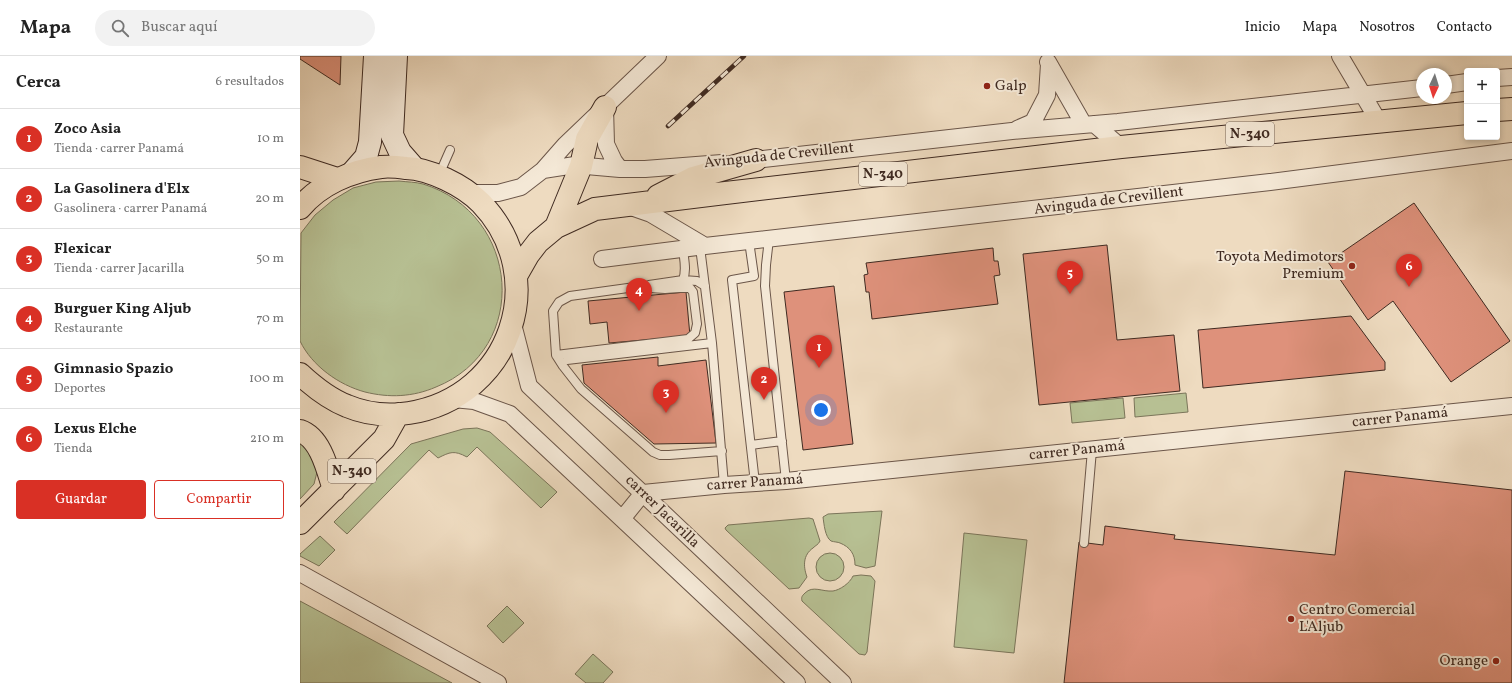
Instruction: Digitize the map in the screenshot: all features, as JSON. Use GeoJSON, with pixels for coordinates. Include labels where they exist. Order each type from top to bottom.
{"type":"FeatureCollection","features":[{"type":"Feature","properties":{"kind":"highway"},"geometry":{"type":"LineString","coordinates":[[556,227],[581,166],[587,139],[605,107]]}},
{"type":"Feature","properties":{"kind":"highway"},"geometry":{"type":"LineString","coordinates":[[1500,110],[1512,108]]}},
{"type":"Feature","properties":{"kind":"highway","name":"Avinguda de Crevillent"},"geometry":{"type":"LineString","coordinates":[[516,276],[528,255],[538,242],[556,227],[595,209],[1121,147],[1464,113]]}},
{"type":"Feature","properties":{"kind":"highway"},"geometry":{"type":"LineString","coordinates":[[635,204],[693,178],[756,160]]}},
{"type":"Feature","properties":{"kind":"highway"},"geometry":{"type":"LineString","coordinates":[[300,208],[308,199],[344,176],[383,166],[414,168],[438,176],[470,194],[489,212],[499,226],[511,252],[516,276],[517,299],[513,324],[497,359],[478,381],[453,399],[426,410],[398,414],[372,413],[347,406],[320,392],[300,374]]}},
{"type":"Feature","properties":{"kind":"highway"},"geometry":{"type":"LineString","coordinates":[[300,167],[344,176]]}},
{"type":"Feature","properties":{"kind":"highway","name":"N-340"},"geometry":{"type":"LineString","coordinates":[[300,523],[384,439],[398,414]]}},
{"type":"Feature","properties":{"kind":"highway"},"geometry":{"type":"LineString","coordinates":[[300,431],[316,444],[325,462],[334,490]]}},
{"type":"Feature","properties":{"kind":"main road"},"geometry":{"type":"LineString","coordinates":[[344,176],[366,157],[370,142],[375,56]]}},
{"type":"Feature","properties":{"kind":"main road"},"geometry":{"type":"LineString","coordinates":[[396,56],[392,135],[400,152],[414,168]]}},
{"type":"Feature","properties":{"kind":"street"},"geometry":{"type":"LineString","coordinates":[[543,170],[565,145],[658,56]]}},
{"type":"Feature","properties":{"kind":"street"},"geometry":{"type":"LineString","coordinates":[[1340,56],[1379,122]]}},
{"type":"Feature","properties":{"kind":"street"},"geometry":{"type":"LineString","coordinates":[[1046,60],[1089,124],[1121,147]]}},
{"type":"Feature","properties":{"kind":"street"},"geometry":{"type":"LineString","coordinates":[[1012,131],[1033,122],[1047,95],[1046,60]]}},
{"type":"Feature","properties":{"kind":"street"},"geometry":{"type":"LineString","coordinates":[[1500,78],[1512,77]]}},
{"type":"Feature","properties":{"kind":"street"},"geometry":{"type":"LineString","coordinates":[[1452,84],[1464,82]]}},
{"type":"Feature","properties":{"kind":"street","name":"Avinguda de Crevillent"},"geometry":{"type":"LineString","coordinates":[[470,194],[498,193],[521,187],[543,170],[575,165],[620,169],[645,169],[756,160],[1012,131],[1416,89]]}},
{"type":"Feature","properties":{"kind":"street"},"geometry":{"type":"LineString","coordinates":[[605,107],[606,144],[620,169]]}},
{"type":"Feature","properties":{"kind":"street","name":"Avinguda de Crevillent"},"geometry":{"type":"LineString","coordinates":[[602,259],[1270,182],[1512,151]]}},
{"type":"Feature","properties":{"kind":"street","name":"Avinguda de Crevillent"},"geometry":{"type":"LineString","coordinates":[[635,204],[702,247]]}},
{"type":"Feature","properties":{"kind":"street","name":"carrer Jacarilla"},"geometry":{"type":"LineString","coordinates":[[513,324],[529,386],[843,683]]}},
{"type":"Feature","properties":{"kind":"street"},"geometry":{"type":"LineString","coordinates":[[453,399],[474,401],[510,414],[797,683]]}},
{"type":"Feature","properties":{"kind":"street","name":"carrer Panamá"},"geometry":{"type":"LineString","coordinates":[[642,494],[724,485],[786,481],[1512,406]]}},
{"type":"Feature","properties":{"kind":"street"},"geometry":{"type":"LineString","coordinates":[[622,519],[642,494]]}},
{"type":"Feature","properties":{"kind":"street"},"geometry":{"type":"LineString","coordinates":[[300,573],[498,683]]}},
{"type":"Feature","properties":{"kind":"lane"},"geometry":{"type":"LineString","coordinates":[[438,176],[450,150]]}},
{"type":"Feature","properties":{"kind":"lane"},"geometry":{"type":"LineString","coordinates":[[769,239],[765,286],[786,481]]}},
{"type":"Feature","properties":{"kind":"lane"},"geometry":{"type":"LineString","coordinates":[[749,241],[754,276],[732,280],[755,483]]}},
{"type":"Feature","properties":{"kind":"lane"},"geometry":{"type":"LineString","coordinates":[[702,247],[724,485]]}},
{"type":"Feature","properties":{"kind":"lane"},"geometry":{"type":"LineString","coordinates":[[683,249],[685,266],[685,275],[683,280]]}},
{"type":"Feature","properties":{"kind":"lane"},"geometry":{"type":"LineString","coordinates":[[705,286],[696,281],[683,280],[570,296],[559,302],[553,311],[556,355],[581,389],[653,452],[660,455],[669,455],[722,451]]}},
{"type":"Feature","properties":{"kind":"lane"},"geometry":{"type":"LineString","coordinates":[[556,355],[688,339],[695,333],[697,324],[696,314],[693,292],[690,288],[665,289],[635,287]]}},
{"type":"Feature","properties":{"kind":"lane"},"geometry":{"type":"LineString","coordinates":[[556,355],[562,359],[573,359],[712,343]]}},
{"type":"Feature","properties":{"kind":"lane"},"geometry":{"type":"LineString","coordinates":[[751,444],[782,441]]}},
{"type":"Feature","properties":{"kind":"lane"},"geometry":{"type":"LineString","coordinates":[[1084,543],[1092,450]]}},
{"type":"Feature","properties":{"kind":"green space"},"geometry":{"type":"Polygon","coordinates":[[[399,181],[423,184],[456,200],[480,223],[495,251],[502,282],[499,314],[488,343],[467,369],[436,387],[410,395],[392,396],[365,392],[346,385],[327,373],[305,350],[300,341],[301,233],[315,215],[333,200],[353,188],[376,182],[399,181]]]}},
{"type":"Feature","properties":{"kind":"green space"},"geometry":{"type":"Polygon","coordinates":[[[1186,393],[1188,412],[1135,417],[1134,398],[1186,393]]]}},
{"type":"Feature","properties":{"kind":"green space"},"geometry":{"type":"Polygon","coordinates":[[[1123,398],[1125,418],[1072,423],[1070,403],[1123,398]]]}},
{"type":"Feature","properties":{"kind":"green space"},"geometry":{"type":"Polygon","coordinates":[[[477,428],[490,432],[557,492],[541,508],[477,447],[467,457],[459,453],[452,453],[438,458],[429,450],[347,534],[334,522],[411,444],[463,429],[477,428]]]}},
{"type":"Feature","properties":{"kind":"green space"},"geometry":{"type":"Polygon","coordinates":[[[300,433],[319,464],[314,484],[300,499],[300,433]]]}},
{"type":"Feature","properties":{"kind":"green space"},"geometry":{"type":"Polygon","coordinates":[[[882,511],[875,566],[866,568],[855,565],[853,554],[849,549],[844,545],[831,541],[827,537],[823,517],[828,514],[882,511]]]}},
{"type":"Feature","properties":{"kind":"green space"},"geometry":{"type":"Polygon","coordinates":[[[809,518],[813,519],[820,541],[807,554],[805,569],[807,577],[799,588],[789,589],[725,528],[728,525],[809,518]]]}},
{"type":"Feature","properties":{"kind":"green space"},"geometry":{"type":"Polygon","coordinates":[[[964,533],[1027,540],[1014,653],[954,647],[964,533]]]}},
{"type":"Feature","properties":{"kind":"green space"},"geometry":{"type":"Polygon","coordinates":[[[320,536],[335,550],[319,566],[300,556],[300,554],[320,536]]]}},
{"type":"Feature","properties":{"kind":"green space"},"geometry":{"type":"Polygon","coordinates":[[[830,553],[840,557],[844,567],[840,577],[830,581],[820,577],[816,567],[820,557],[830,553]]]}},
{"type":"Feature","properties":{"kind":"green space"},"geometry":{"type":"Polygon","coordinates":[[[853,576],[871,576],[875,581],[867,652],[865,655],[859,654],[802,601],[802,596],[811,589],[833,591],[847,584],[853,576]]]}},
{"type":"Feature","properties":{"kind":"green space"},"geometry":{"type":"Polygon","coordinates":[[[300,601],[452,683],[300,683],[300,601]]]}},
{"type":"Feature","properties":{"kind":"green space"},"geometry":{"type":"Polygon","coordinates":[[[507,606],[524,623],[503,643],[487,626],[507,606]]]}},
{"type":"Feature","properties":{"kind":"green space"},"geometry":{"type":"Polygon","coordinates":[[[593,654],[613,672],[603,683],[586,683],[575,674],[593,654]]]}},
{"type":"Feature","properties":{"kind":"building"},"geometry":{"type":"Polygon","coordinates":[[[300,56],[341,56],[340,85],[300,59],[300,56]]]}},
{"type":"Feature","properties":{"kind":"building"},"geometry":{"type":"Polygon","coordinates":[[[1414,203],[1510,341],[1451,382],[1393,301],[1368,320],[1328,262],[1414,203]]]}},
{"type":"Feature","properties":{"kind":"building"},"geometry":{"type":"Polygon","coordinates":[[[1107,245],[1117,340],[1174,335],[1180,391],[1039,405],[1023,254],[1107,245]]]}},
{"type":"Feature","properties":{"kind":"building"},"geometry":{"type":"Polygon","coordinates":[[[993,248],[994,261],[998,261],[1000,275],[994,276],[998,304],[872,319],[869,292],[866,292],[864,275],[868,274],[866,263],[993,248]]]}},
{"type":"Feature","properties":{"kind":"building"},"geometry":{"type":"Polygon","coordinates":[[[834,286],[853,444],[803,450],[784,292],[834,286]]]}},
{"type":"Feature","properties":{"kind":"building"},"geometry":{"type":"Polygon","coordinates":[[[686,292],[690,336],[609,343],[607,322],[590,324],[588,301],[686,292]]]}},
{"type":"Feature","properties":{"kind":"building"},"geometry":{"type":"Polygon","coordinates":[[[1351,316],[1385,362],[1385,370],[1203,388],[1198,330],[1351,316]]]}},
{"type":"Feature","properties":{"kind":"building"},"geometry":{"type":"Polygon","coordinates":[[[658,357],[658,366],[706,360],[716,443],[654,444],[584,383],[582,365],[658,357]]]}},
{"type":"Feature","properties":{"kind":"building","name":"Centro Comercial L'Aljub"},"geometry":{"type":"Polygon","coordinates":[[[1345,471],[1512,490],[1512,683],[1064,683],[1079,542],[1103,545],[1105,526],[1175,535],[1174,539],[1335,555],[1345,471]]]}},
{"type":"Feature","properties":{"kind":"railway"},"geometry":{"type":"LineString","coordinates":[[668,126],[744,56]]}},
{"type":"Feature","properties":{"kind":"place","name":"Galp"},"geometry":{"type":"Point","coordinates":[987,86]}},
{"type":"Feature","properties":{"kind":"place","name":"Toyota Medimotors Premium"},"geometry":{"type":"Point","coordinates":[1352,266]}},
{"type":"Feature","properties":{"kind":"place","name":"Lexus Elche"},"geometry":{"type":"Point","coordinates":[1409,287]}},
{"type":"Feature","properties":{"kind":"place","name":"Gimnasio Spazio"},"geometry":{"type":"Point","coordinates":[1070,294]}},
{"type":"Feature","properties":{"kind":"place","name":"Burguer King Aljub"},"geometry":{"type":"Point","coordinates":[639,311]}},
{"type":"Feature","properties":{"kind":"place","name":"Zoco Asia"},"geometry":{"type":"Point","coordinates":[819,368]}},
{"type":"Feature","properties":{"kind":"place","name":"La Gasolinera d'Elx"},"geometry":{"type":"Point","coordinates":[764,400]}},
{"type":"Feature","properties":{"kind":"place","name":"Flexicar"},"geometry":{"type":"Point","coordinates":[666,413]}},
{"type":"Feature","properties":{"kind":"place","name":"Centro Comercial L'Aljub"},"geometry":{"type":"Point","coordinates":[1291,619]}},
{"type":"Feature","properties":{"kind":"place","name":"Orange"},"geometry":{"type":"Point","coordinates":[1496,661]}}]}
